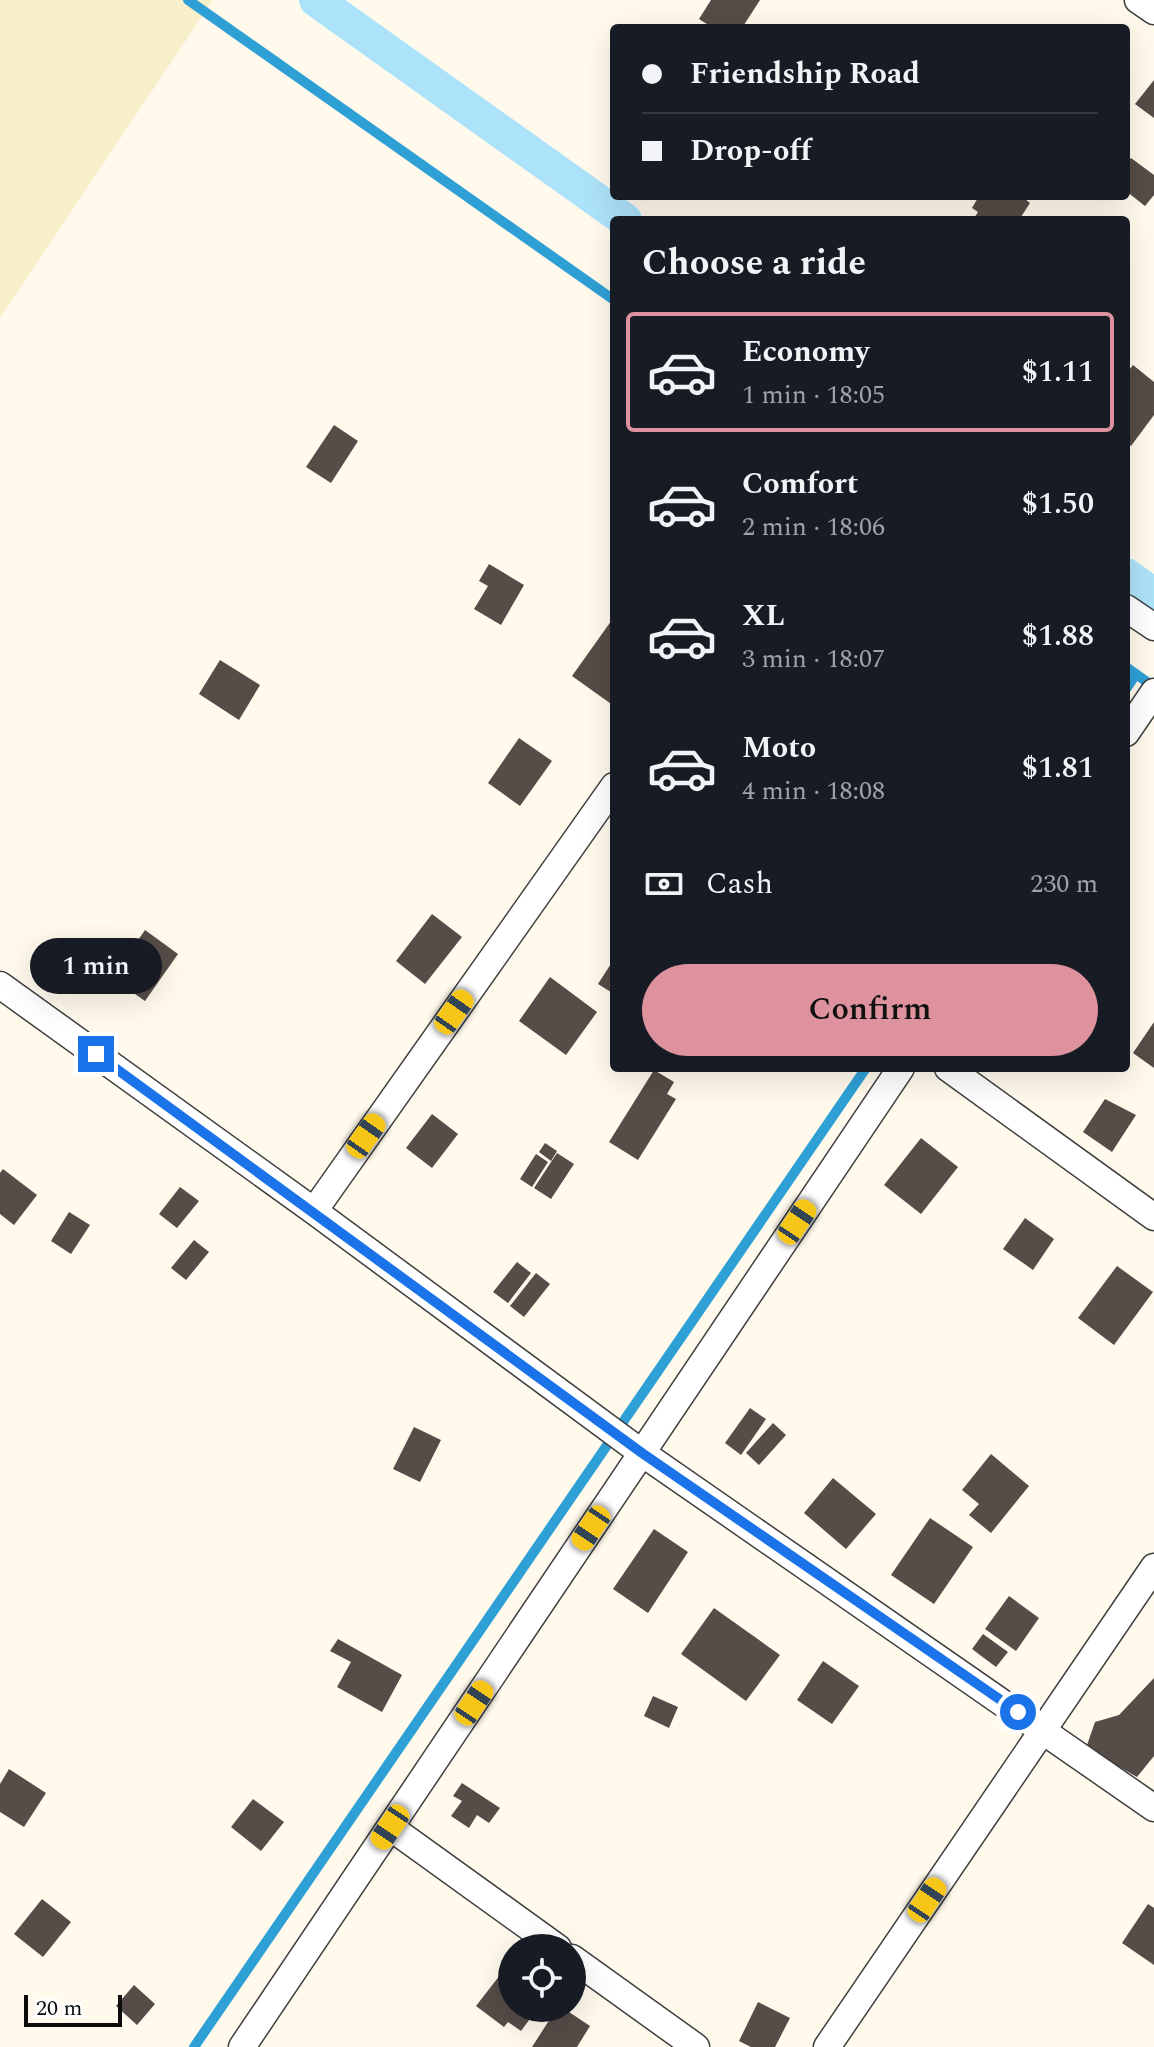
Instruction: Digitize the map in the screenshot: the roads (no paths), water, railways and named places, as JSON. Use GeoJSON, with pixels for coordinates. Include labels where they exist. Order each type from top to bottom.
{"type":"FeatureCollection","features":[{"type":"Feature","properties":{"kind":"street"},"geometry":{"type":"LineString","coordinates":[[1138,0],[1154,11]]}},
{"type":"Feature","properties":{"kind":"street"},"geometry":{"type":"LineString","coordinates":[[1130,611],[1154,627]]}},
{"type":"Feature","properties":{"kind":"street"},"geometry":{"type":"LineString","coordinates":[[1130,727],[1154,692]]}},
{"type":"Feature","properties":{"kind":"street"},"geometry":{"type":"LineString","coordinates":[[314,1211],[604,820],[610,800]]}},
{"type":"Feature","properties":{"kind":"street"},"geometry":{"type":"LineString","coordinates":[[0,985],[642,1453],[1154,1808]]}},
{"type":"Feature","properties":{"kind":"street"},"geometry":{"type":"LineString","coordinates":[[242,2047],[898,1072]]}},
{"type":"Feature","properties":{"kind":"street"},"geometry":{"type":"LineString","coordinates":[[954,1072],[1154,1217]]}},
{"type":"Feature","properties":{"kind":"street"},"geometry":{"type":"LineString","coordinates":[[827,2047],[1154,1567]]}},
{"type":"Feature","properties":{"kind":"street"},"geometry":{"type":"LineString","coordinates":[[390,1827],[539,1934]]}},
{"type":"Feature","properties":{"kind":"street"},"geometry":{"type":"LineString","coordinates":[[586,1968],[696,2047]]}},
{"type":"Feature","properties":{"kind":"waterway"},"geometry":{"type":"LineString","coordinates":[[188,0],[610,297]]}},
{"type":"Feature","properties":{"kind":"waterway"},"geometry":{"type":"LineString","coordinates":[[316,0],[619,216]]}},
{"type":"Feature","properties":{"kind":"waterway"},"geometry":{"type":"LineString","coordinates":[[1130,578],[1154,595]]}},
{"type":"Feature","properties":{"kind":"waterway"},"geometry":{"type":"LineString","coordinates":[[1130,670],[1154,687]]}},
{"type":"Feature","properties":{"kind":"waterway"},"geometry":{"type":"LineString","coordinates":[[1130,683],[1136,674]]}},
{"type":"Feature","properties":{"kind":"waterway"},"geometry":{"type":"LineString","coordinates":[[194,2047],[863,1072]]}}]}
